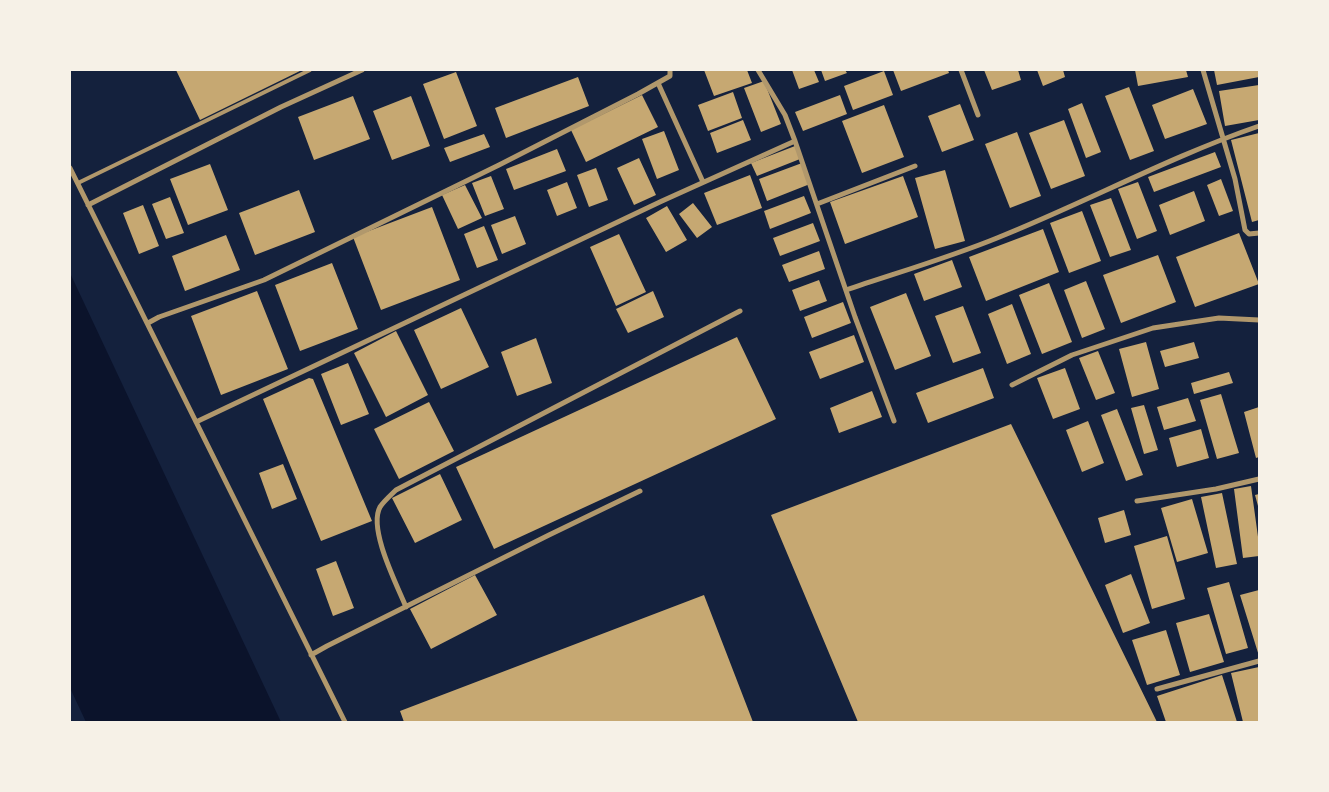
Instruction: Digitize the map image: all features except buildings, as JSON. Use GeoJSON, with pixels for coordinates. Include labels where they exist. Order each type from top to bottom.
{"type":"FeatureCollection","features":[{"type":"Feature","properties":{"kind":"street"},"geometry":{"type":"LineString","coordinates":[[88,205],[281,107],[362,70]]}},
{"type":"Feature","properties":{"kind":"street"},"geometry":{"type":"LineString","coordinates":[[148,323],[159,316],[264,280],[638,94],[670,76],[670,70]]}},
{"type":"Feature","properties":{"kind":"street"},"geometry":{"type":"LineString","coordinates":[[758,70],[785,115],[894,421]]}},
{"type":"Feature","properties":{"kind":"street"},"geometry":{"type":"LineString","coordinates":[[961,70],[978,115]]}},
{"type":"Feature","properties":{"kind":"street"},"geometry":{"type":"LineString","coordinates":[[1203,70],[1235,179],[1245,230],[1249,234],[1259,233]]}},
{"type":"Feature","properties":{"kind":"street"},"geometry":{"type":"LineString","coordinates":[[658,82],[704,182]]}},
{"type":"Feature","properties":{"kind":"street"},"geometry":{"type":"LineString","coordinates":[[846,290],[996,239],[1080,203],[1126,180],[1200,150],[1224,138],[1259,126]]}},
{"type":"Feature","properties":{"kind":"street"},"geometry":{"type":"LineString","coordinates":[[196,422],[704,182],[795,141]]}},
{"type":"Feature","properties":{"kind":"street"},"geometry":{"type":"LineString","coordinates":[[818,204],[915,166]]}},
{"type":"Feature","properties":{"kind":"street"},"geometry":{"type":"LineString","coordinates":[[70,168],[346,722]]}},
{"type":"Feature","properties":{"kind":"street"},"geometry":{"type":"LineString","coordinates":[[406,607],[380,542],[376,524],[380,508],[396,490],[740,311]]}},
{"type":"Feature","properties":{"kind":"street"},"geometry":{"type":"LineString","coordinates":[[1012,385],[1072,355],[1153,328],[1219,318],[1259,320]]}},
{"type":"Feature","properties":{"kind":"street"},"geometry":{"type":"LineString","coordinates":[[1137,501],[1216,489],[1259,479]]}},
{"type":"Feature","properties":{"kind":"street"},"geometry":{"type":"LineString","coordinates":[[312,655],[549,534],[640,491]]}},
{"type":"Feature","properties":{"kind":"street"},"geometry":{"type":"LineString","coordinates":[[1157,689],[1259,661]]}},
{"type":"Feature","properties":{"kind":"lane"},"geometry":{"type":"LineString","coordinates":[[78,183],[310,70]]}},
{"type":"Feature","properties":{"kind":"water"},"geometry":{"type":"Polygon","coordinates":[[[70,273],[281,722],[86,722],[70,688],[70,273]]]}}]}
